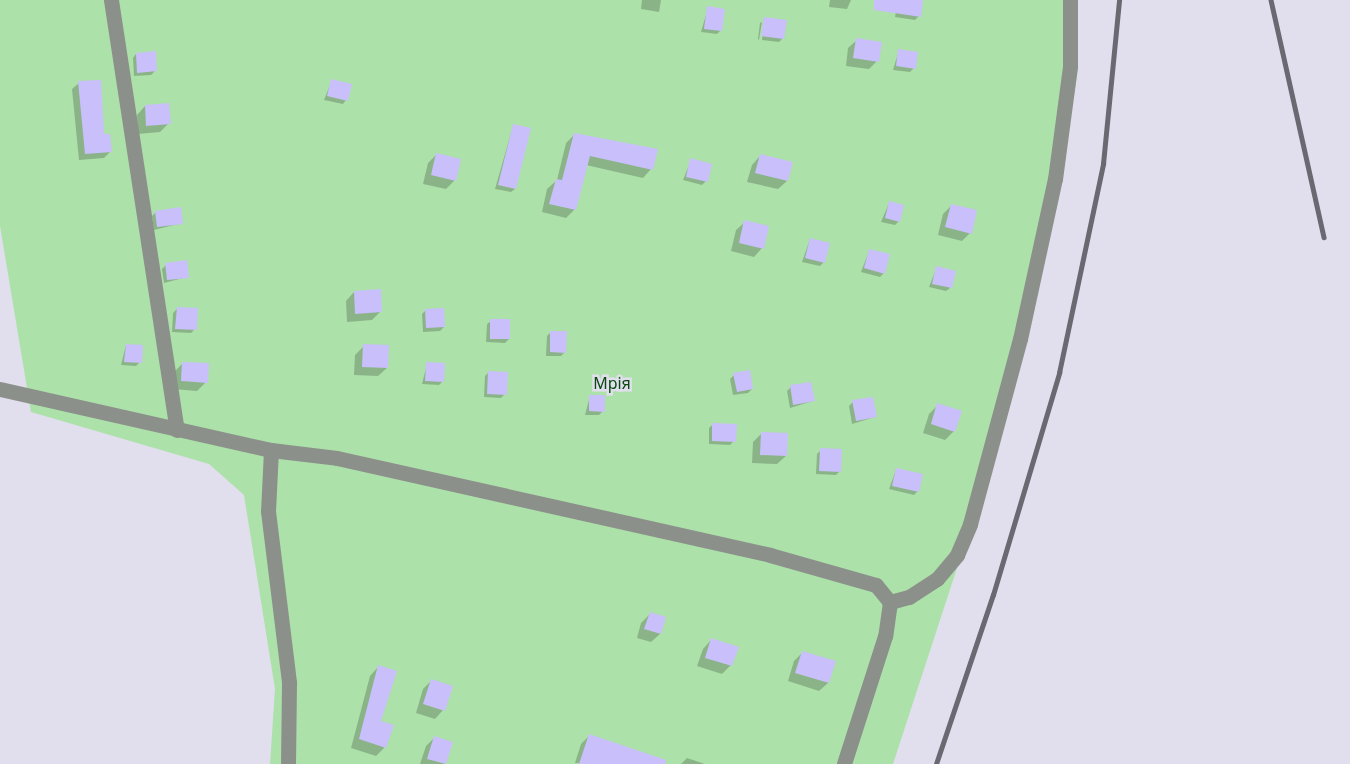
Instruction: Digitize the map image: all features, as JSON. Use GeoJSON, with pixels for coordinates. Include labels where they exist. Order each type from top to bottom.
{"type":"FeatureCollection","features":[{"type":"Feature","properties":{"kind":"street"},"geometry":{"type":"LineString","coordinates":[[111,0],[177,430]]}},
{"type":"Feature","properties":{"kind":"street"},"geometry":{"type":"LineString","coordinates":[[891,602],[909,597],[937,579],[957,555],[970,524],[1020,339],[1055,179],[1070,66],[1070,0]]}},
{"type":"Feature","properties":{"kind":"street"},"geometry":{"type":"LineString","coordinates":[[0,389],[271,450],[338,458],[803,562],[876,585],[891,602]]}},
{"type":"Feature","properties":{"kind":"street"},"geometry":{"type":"LineString","coordinates":[[271,450],[268,511],[288,683],[288,764]]}},
{"type":"Feature","properties":{"kind":"street"},"geometry":{"type":"LineString","coordinates":[[844,764],[872,685],[891,602]]}},
{"type":"Feature","properties":{"kind":"green space","name":"Мрія"},"geometry":{"type":"Polygon","coordinates":[[[0,0],[1078,0],[1078,69],[1061,181],[959,562],[893,764],[270,764],[275,689],[244,495],[209,464],[31,412],[0,226],[0,0]]]}},
{"type":"Feature","properties":{"kind":"building"},"geometry":{"type":"Polygon","coordinates":[[[874,0],[923,0],[921,17],[874,10],[874,0]]]}},
{"type":"Feature","properties":{"kind":"building"},"geometry":{"type":"Polygon","coordinates":[[[707,6],[725,9],[722,31],[704,29],[707,6]]]}},
{"type":"Feature","properties":{"kind":"building"},"geometry":{"type":"Polygon","coordinates":[[[764,17],[787,20],[784,39],[761,36],[764,17]]]}},
{"type":"Feature","properties":{"kind":"building"},"geometry":{"type":"Polygon","coordinates":[[[856,38],[882,42],[879,62],[853,58],[856,38]]]}},
{"type":"Feature","properties":{"kind":"building"},"geometry":{"type":"Polygon","coordinates":[[[898,49],[918,52],[916,69],[896,66],[898,49]]]}},
{"type":"Feature","properties":{"kind":"building"},"geometry":{"type":"Polygon","coordinates":[[[156,51],[157,71],[137,73],[136,53],[156,51]]]}},
{"type":"Feature","properties":{"kind":"building"},"geometry":{"type":"Polygon","coordinates":[[[331,79],[352,84],[348,101],[327,96],[331,79]]]}},
{"type":"Feature","properties":{"kind":"building"},"geometry":{"type":"Polygon","coordinates":[[[101,80],[104,134],[110,134],[112,152],[85,154],[78,81],[101,80]]]}},
{"type":"Feature","properties":{"kind":"building"},"geometry":{"type":"Polygon","coordinates":[[[169,103],[171,124],[146,126],[145,105],[169,103]]]}},
{"type":"Feature","properties":{"kind":"building"},"geometry":{"type":"Polygon","coordinates":[[[513,124],[531,128],[516,189],[498,185],[513,124]]]}},
{"type":"Feature","properties":{"kind":"building"},"geometry":{"type":"Polygon","coordinates":[[[574,133],[658,149],[653,170],[590,156],[576,210],[549,204],[556,179],[562,180],[574,133]]]}},
{"type":"Feature","properties":{"kind":"building"},"geometry":{"type":"Polygon","coordinates":[[[436,153],[461,159],[456,181],[431,175],[436,153]]]}},
{"type":"Feature","properties":{"kind":"building"},"geometry":{"type":"Polygon","coordinates":[[[760,154],[793,162],[788,181],[755,173],[760,154]]]}},
{"type":"Feature","properties":{"kind":"building"},"geometry":{"type":"Polygon","coordinates":[[[690,158],[712,164],[708,182],[686,177],[690,158]]]}},
{"type":"Feature","properties":{"kind":"building"},"geometry":{"type":"Polygon","coordinates":[[[889,201],[904,205],[900,222],[885,218],[889,201]]]}},
{"type":"Feature","properties":{"kind":"building"},"geometry":{"type":"Polygon","coordinates":[[[951,204],[977,210],[972,234],[945,227],[951,204]]]}},
{"type":"Feature","properties":{"kind":"building"},"geometry":{"type":"Polygon","coordinates":[[[181,207],[183,224],[157,227],[155,211],[181,207]]]}},
{"type":"Feature","properties":{"kind":"building"},"geometry":{"type":"Polygon","coordinates":[[[744,220],[769,226],[764,249],[739,243],[744,220]]]}},
{"type":"Feature","properties":{"kind":"building"},"geometry":{"type":"Polygon","coordinates":[[[810,238],[830,243],[825,263],[805,258],[810,238]]]}},
{"type":"Feature","properties":{"kind":"building"},"geometry":{"type":"Polygon","coordinates":[[[869,249],[890,254],[885,274],[864,268],[869,249]]]}},
{"type":"Feature","properties":{"kind":"building"},"geometry":{"type":"Polygon","coordinates":[[[187,260],[189,278],[167,280],[165,263],[187,260]]]}},
{"type":"Feature","properties":{"kind":"building"},"geometry":{"type":"Polygon","coordinates":[[[936,266],[956,271],[952,288],[932,284],[936,266]]]}},
{"type":"Feature","properties":{"kind":"building"},"geometry":{"type":"Polygon","coordinates":[[[381,289],[382,312],[355,314],[354,291],[381,289]]]}},
{"type":"Feature","properties":{"kind":"building"},"geometry":{"type":"Polygon","coordinates":[[[177,307],[198,308],[197,330],[175,329],[177,307]]]}},
{"type":"Feature","properties":{"kind":"building"},"geometry":{"type":"Polygon","coordinates":[[[444,308],[445,327],[426,328],[425,309],[444,308]]]}},
{"type":"Feature","properties":{"kind":"building"},"geometry":{"type":"Polygon","coordinates":[[[490,319],[510,319],[510,339],[490,339],[490,319]]]}},
{"type":"Feature","properties":{"kind":"building"},"geometry":{"type":"Polygon","coordinates":[[[550,331],[567,331],[566,353],[550,352],[550,331]]]}},
{"type":"Feature","properties":{"kind":"building"},"geometry":{"type":"Polygon","coordinates":[[[126,344],[143,345],[142,363],[124,362],[126,344]]]}},
{"type":"Feature","properties":{"kind":"building"},"geometry":{"type":"Polygon","coordinates":[[[363,344],[389,345],[388,368],[362,367],[363,344]]]}},
{"type":"Feature","properties":{"kind":"building"},"geometry":{"type":"Polygon","coordinates":[[[182,362],[209,363],[208,383],[181,381],[182,362]]]}},
{"type":"Feature","properties":{"kind":"building"},"geometry":{"type":"Polygon","coordinates":[[[426,362],[445,363],[444,382],[425,381],[426,362]]]}},
{"type":"Feature","properties":{"kind":"building"},"geometry":{"type":"Polygon","coordinates":[[[750,370],[753,389],[737,392],[733,373],[750,370]]]}},
{"type":"Feature","properties":{"kind":"building"},"geometry":{"type":"Polygon","coordinates":[[[488,371],[508,372],[507,395],[487,394],[488,371]]]}},
{"type":"Feature","properties":{"kind":"building"},"geometry":{"type":"Polygon","coordinates":[[[811,382],[815,401],[793,405],[790,385],[811,382]]]}},
{"type":"Feature","properties":{"kind":"building"},"geometry":{"type":"Polygon","coordinates":[[[589,395],[605,395],[605,412],[589,411],[589,395]]]}},
{"type":"Feature","properties":{"kind":"building"},"geometry":{"type":"Polygon","coordinates":[[[873,397],[877,417],[856,421],[852,400],[873,397]]]}},
{"type":"Feature","properties":{"kind":"building"},"geometry":{"type":"Polygon","coordinates":[[[937,403],[962,411],[955,432],[931,424],[937,403]]]}},
{"type":"Feature","properties":{"kind":"building"},"geometry":{"type":"Polygon","coordinates":[[[712,423],[737,424],[736,442],[712,441],[712,423]]]}},
{"type":"Feature","properties":{"kind":"building"},"geometry":{"type":"Polygon","coordinates":[[[761,432],[788,433],[787,456],[760,455],[761,432]]]}},
{"type":"Feature","properties":{"kind":"building"},"geometry":{"type":"Polygon","coordinates":[[[820,448],[842,449],[841,472],[819,471],[820,448]]]}},
{"type":"Feature","properties":{"kind":"building"},"geometry":{"type":"Polygon","coordinates":[[[896,468],[923,474],[919,492],[892,486],[896,468]]]}},
{"type":"Feature","properties":{"kind":"building"},"geometry":{"type":"Polygon","coordinates":[[[650,612],[666,617],[661,634],[644,629],[650,612]]]}},
{"type":"Feature","properties":{"kind":"building"},"geometry":{"type":"Polygon","coordinates":[[[711,638],[739,647],[732,666],[705,658],[711,638]]]}},
{"type":"Feature","properties":{"kind":"building"},"geometry":{"type":"Polygon","coordinates":[[[802,651],[836,661],[829,683],[795,673],[802,651]]]}},
{"type":"Feature","properties":{"kind":"building"},"geometry":{"type":"Polygon","coordinates":[[[378,665],[397,671],[381,721],[394,725],[386,748],[359,739],[378,665]]]}},
{"type":"Feature","properties":{"kind":"building"},"geometry":{"type":"Polygon","coordinates":[[[431,679],[453,686],[445,711],[423,704],[431,679]]]}},
{"type":"Feature","properties":{"kind":"building"},"geometry":{"type":"Polygon","coordinates":[[[589,734],[666,760],[666,764],[579,764],[589,734]]]}},
{"type":"Feature","properties":{"kind":"building"},"geometry":{"type":"Polygon","coordinates":[[[434,736],[453,742],[446,764],[427,759],[434,736]]]}},
{"type":"Feature","properties":{"kind":"railway"},"geometry":{"type":"LineString","coordinates":[[936,764],[993,595],[1059,373],[1103,164],[1119,0]]}},
{"type":"Feature","properties":{"kind":"railway"},"geometry":{"type":"LineString","coordinates":[[1271,0],[1324,237]]}}]}
